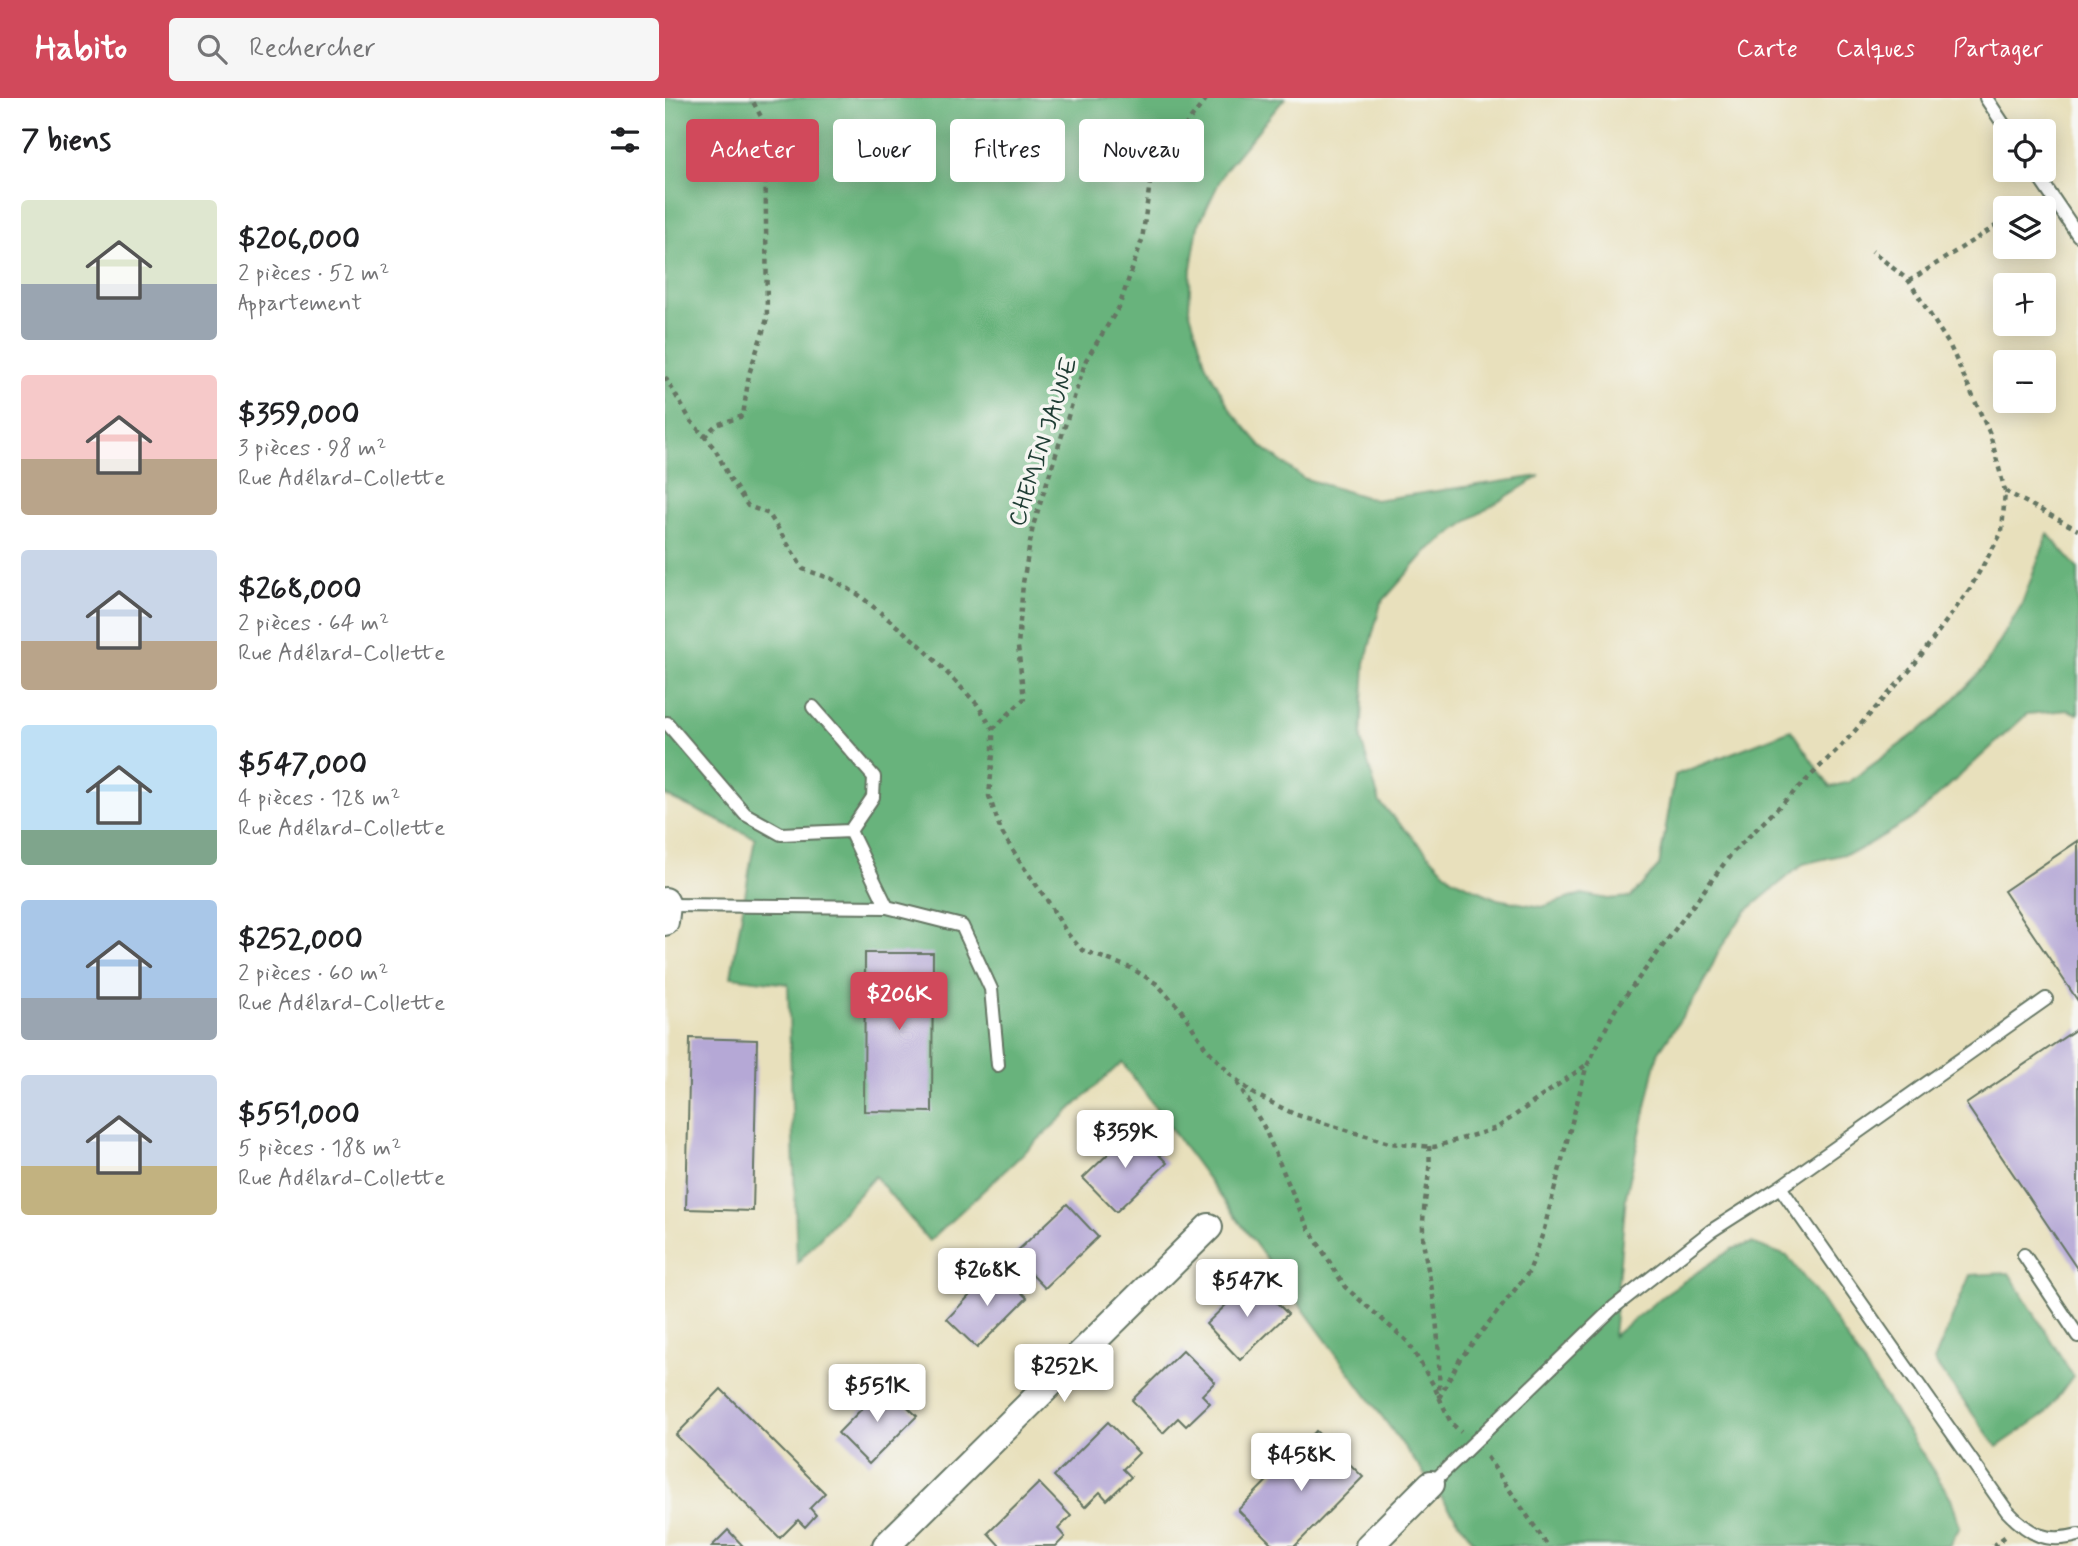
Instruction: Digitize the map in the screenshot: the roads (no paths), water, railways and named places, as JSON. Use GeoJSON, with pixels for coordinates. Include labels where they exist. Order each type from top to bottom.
{"type":"FeatureCollection","features":[{"type":"Feature","properties":{"kind":"street"},"geometry":{"type":"LineString","coordinates":[[886,1546],[1209,1227]]}},
{"type":"Feature","properties":{"kind":"street"},"geometry":{"type":"LineString","coordinates":[[1369,1546],[1431,1484]]}},
{"type":"Feature","properties":{"kind":"lane"},"geometry":{"type":"LineString","coordinates":[[1986,98],[2000,119]]}},
{"type":"Feature","properties":{"kind":"lane"},"geometry":{"type":"LineString","coordinates":[[2042,182],[2078,235]]}},
{"type":"Feature","properties":{"kind":"lane"},"geometry":{"type":"LineString","coordinates":[[813,707],[874,777],[873,797],[850,831]]}},
{"type":"Feature","properties":{"kind":"lane"},"geometry":{"type":"LineString","coordinates":[[667,723],[745,814],[782,834],[850,831]]}},
{"type":"Feature","properties":{"kind":"lane"},"geometry":{"type":"LineString","coordinates":[[850,831],[887,907]]}},
{"type":"Feature","properties":{"kind":"lane"},"geometry":{"type":"LineString","coordinates":[[666,909],[887,907],[962,926],[992,989],[998,1065]]}},
{"type":"Feature","properties":{"kind":"lane"},"geometry":{"type":"LineString","coordinates":[[1431,1484],[1614,1307],[1711,1231],[1780,1186],[2046,999]]}},
{"type":"Feature","properties":{"kind":"lane"},"geometry":{"type":"LineString","coordinates":[[1780,1186],[2007,1511],[2031,1533],[2049,1538],[2078,1535]]}},
{"type":"Feature","properties":{"kind":"lane"},"geometry":{"type":"LineString","coordinates":[[2024,1255],[2078,1336]]}}]}
